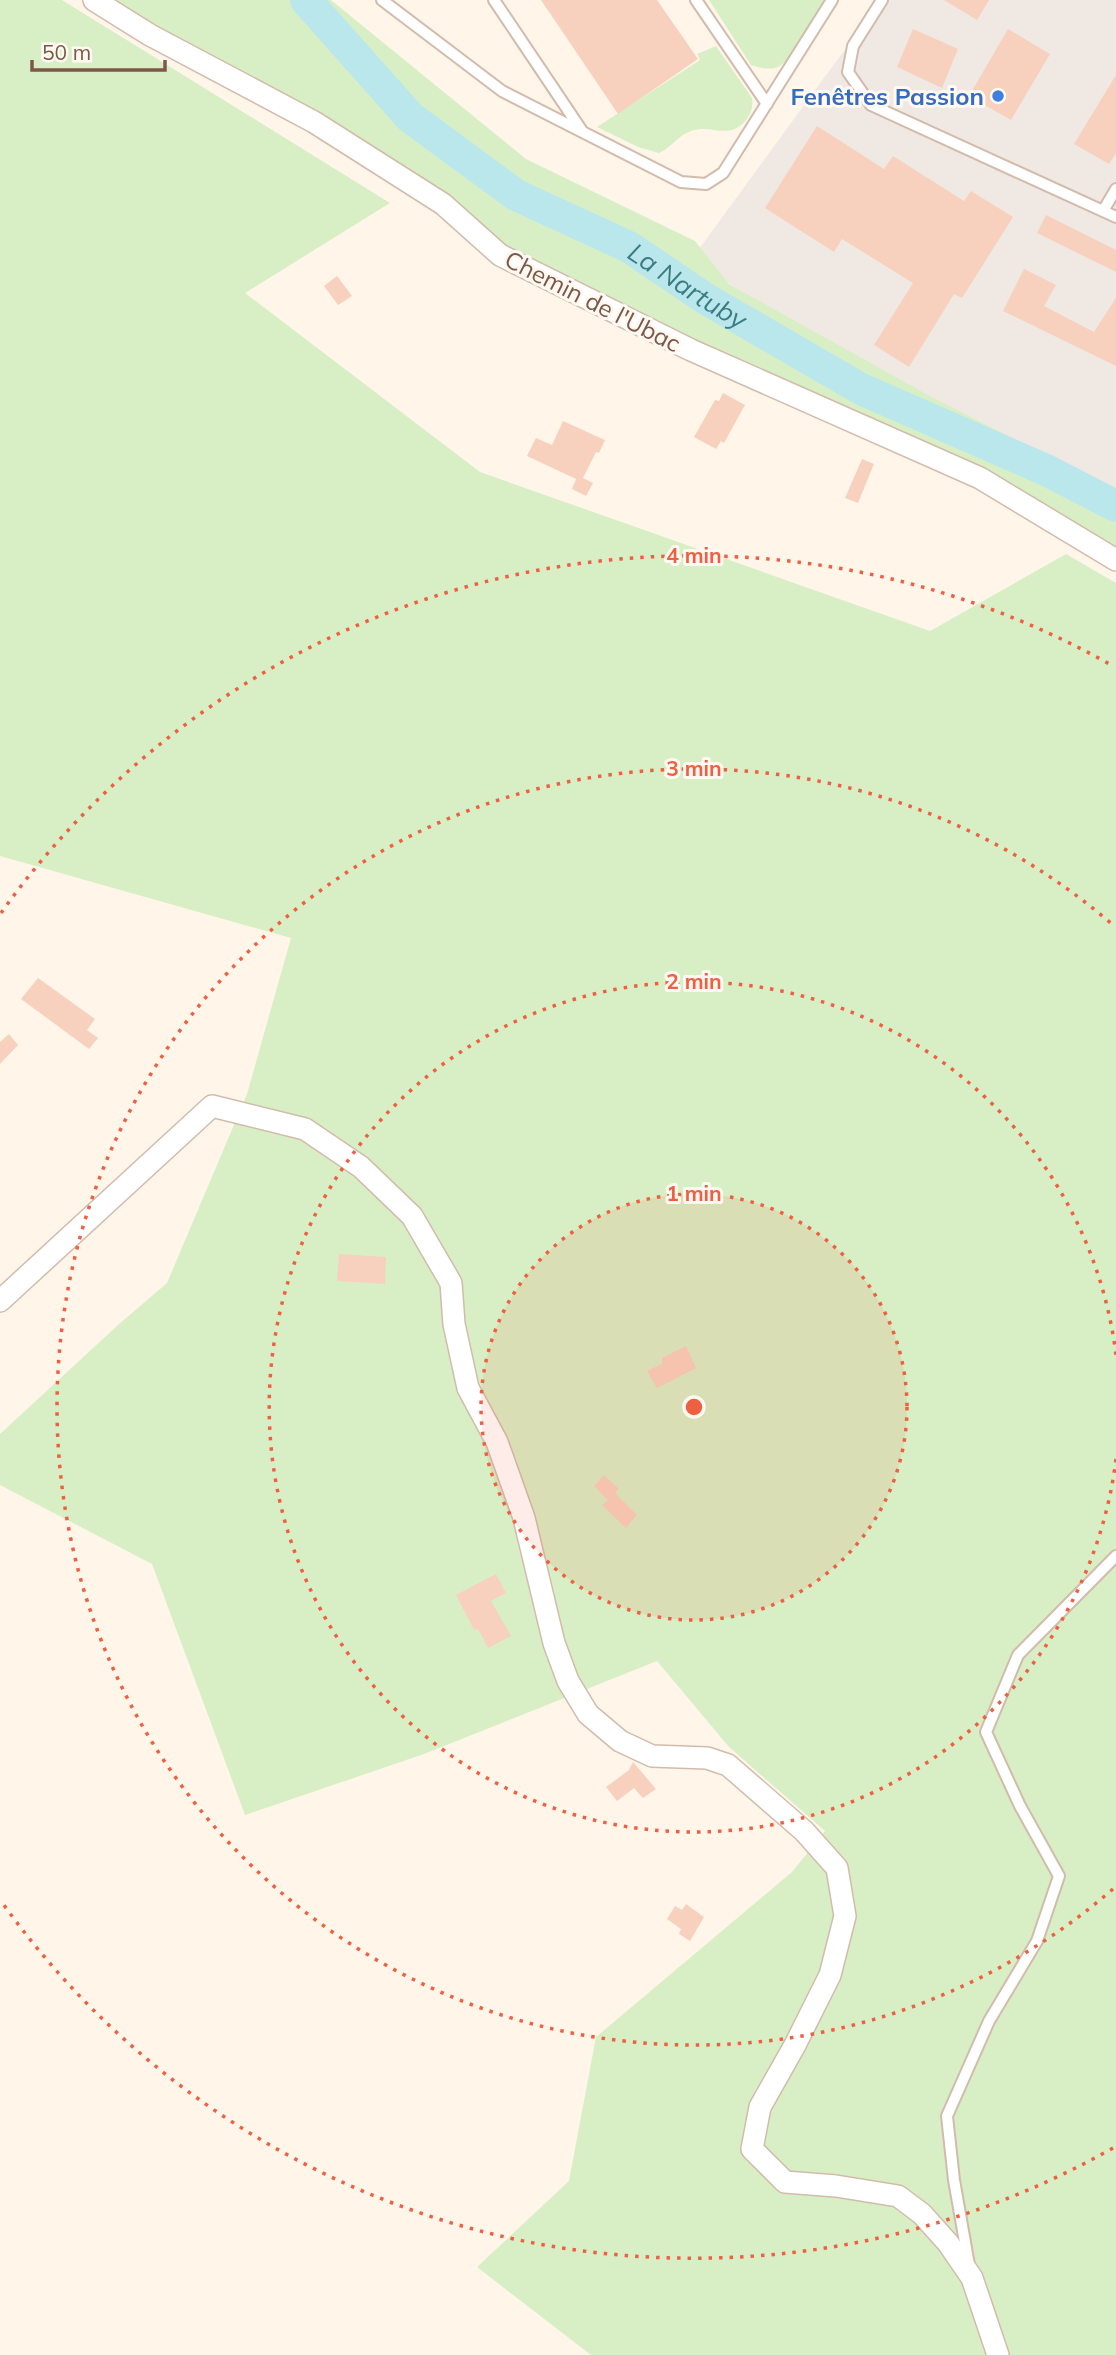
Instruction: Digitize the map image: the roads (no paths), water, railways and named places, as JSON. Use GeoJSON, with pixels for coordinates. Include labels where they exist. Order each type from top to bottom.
{"type":"FeatureCollection","features":[{"type":"Feature","properties":{"kind":"street","name":"Chemin de l'Ubac"},"geometry":{"type":"LineString","coordinates":[[94,0],[150,35],[314,122],[443,204],[500,255],[691,350],[981,478],[1116,560]]}},
{"type":"Feature","properties":{"kind":"street"},"geometry":{"type":"LineString","coordinates":[[0,1301],[212,1106],[305,1129],[361,1167],[412,1216],[451,1283],[454,1324],[468,1388],[497,1443],[524,1518],[554,1643],[568,1681],[588,1714],[620,1741],[652,1756],[707,1758],[728,1765],[804,1831],[837,1868],[845,1916],[830,1975],[795,2046],[760,2107],[752,2149],[785,2182],[836,2186],[898,2196],[922,2214],[948,2243],[972,2278],[998,2355]]}},
{"type":"Feature","properties":{"kind":"lane"},"geometry":{"type":"LineString","coordinates":[[382,0],[502,91],[681,182],[706,184],[723,173],[832,0]]}},
{"type":"Feature","properties":{"kind":"lane"},"geometry":{"type":"LineString","coordinates":[[494,0],[582,132]]}},
{"type":"Feature","properties":{"kind":"lane"},"geometry":{"type":"LineString","coordinates":[[696,0],[767,103]]}},
{"type":"Feature","properties":{"kind":"lane"},"geometry":{"type":"LineString","coordinates":[[883,0],[853,47],[848,72],[871,105],[1116,217]]}},
{"type":"Feature","properties":{"kind":"lane"},"geometry":{"type":"LineString","coordinates":[[1103,211],[1116,189]]}},
{"type":"Feature","properties":{"kind":"lane"},"geometry":{"type":"LineString","coordinates":[[972,2278],[954,2180],[947,2116],[989,2021],[1037,1941],[1059,1876],[1020,1806],[986,1732],[1018,1655],[1116,1556]]}},
{"type":"Feature","properties":{"kind":"waterway","name":"La Nartuby"},"geometry":{"type":"LineString","coordinates":[[306,0],[410,117],[516,195],[629,247],[706,299],[861,389],[1046,470],[1116,506]]}},
{"type":"Feature","properties":{"kind":"place","name":"Fenêtres Passion"},"geometry":{"type":"Point","coordinates":[998,96]}}]}
